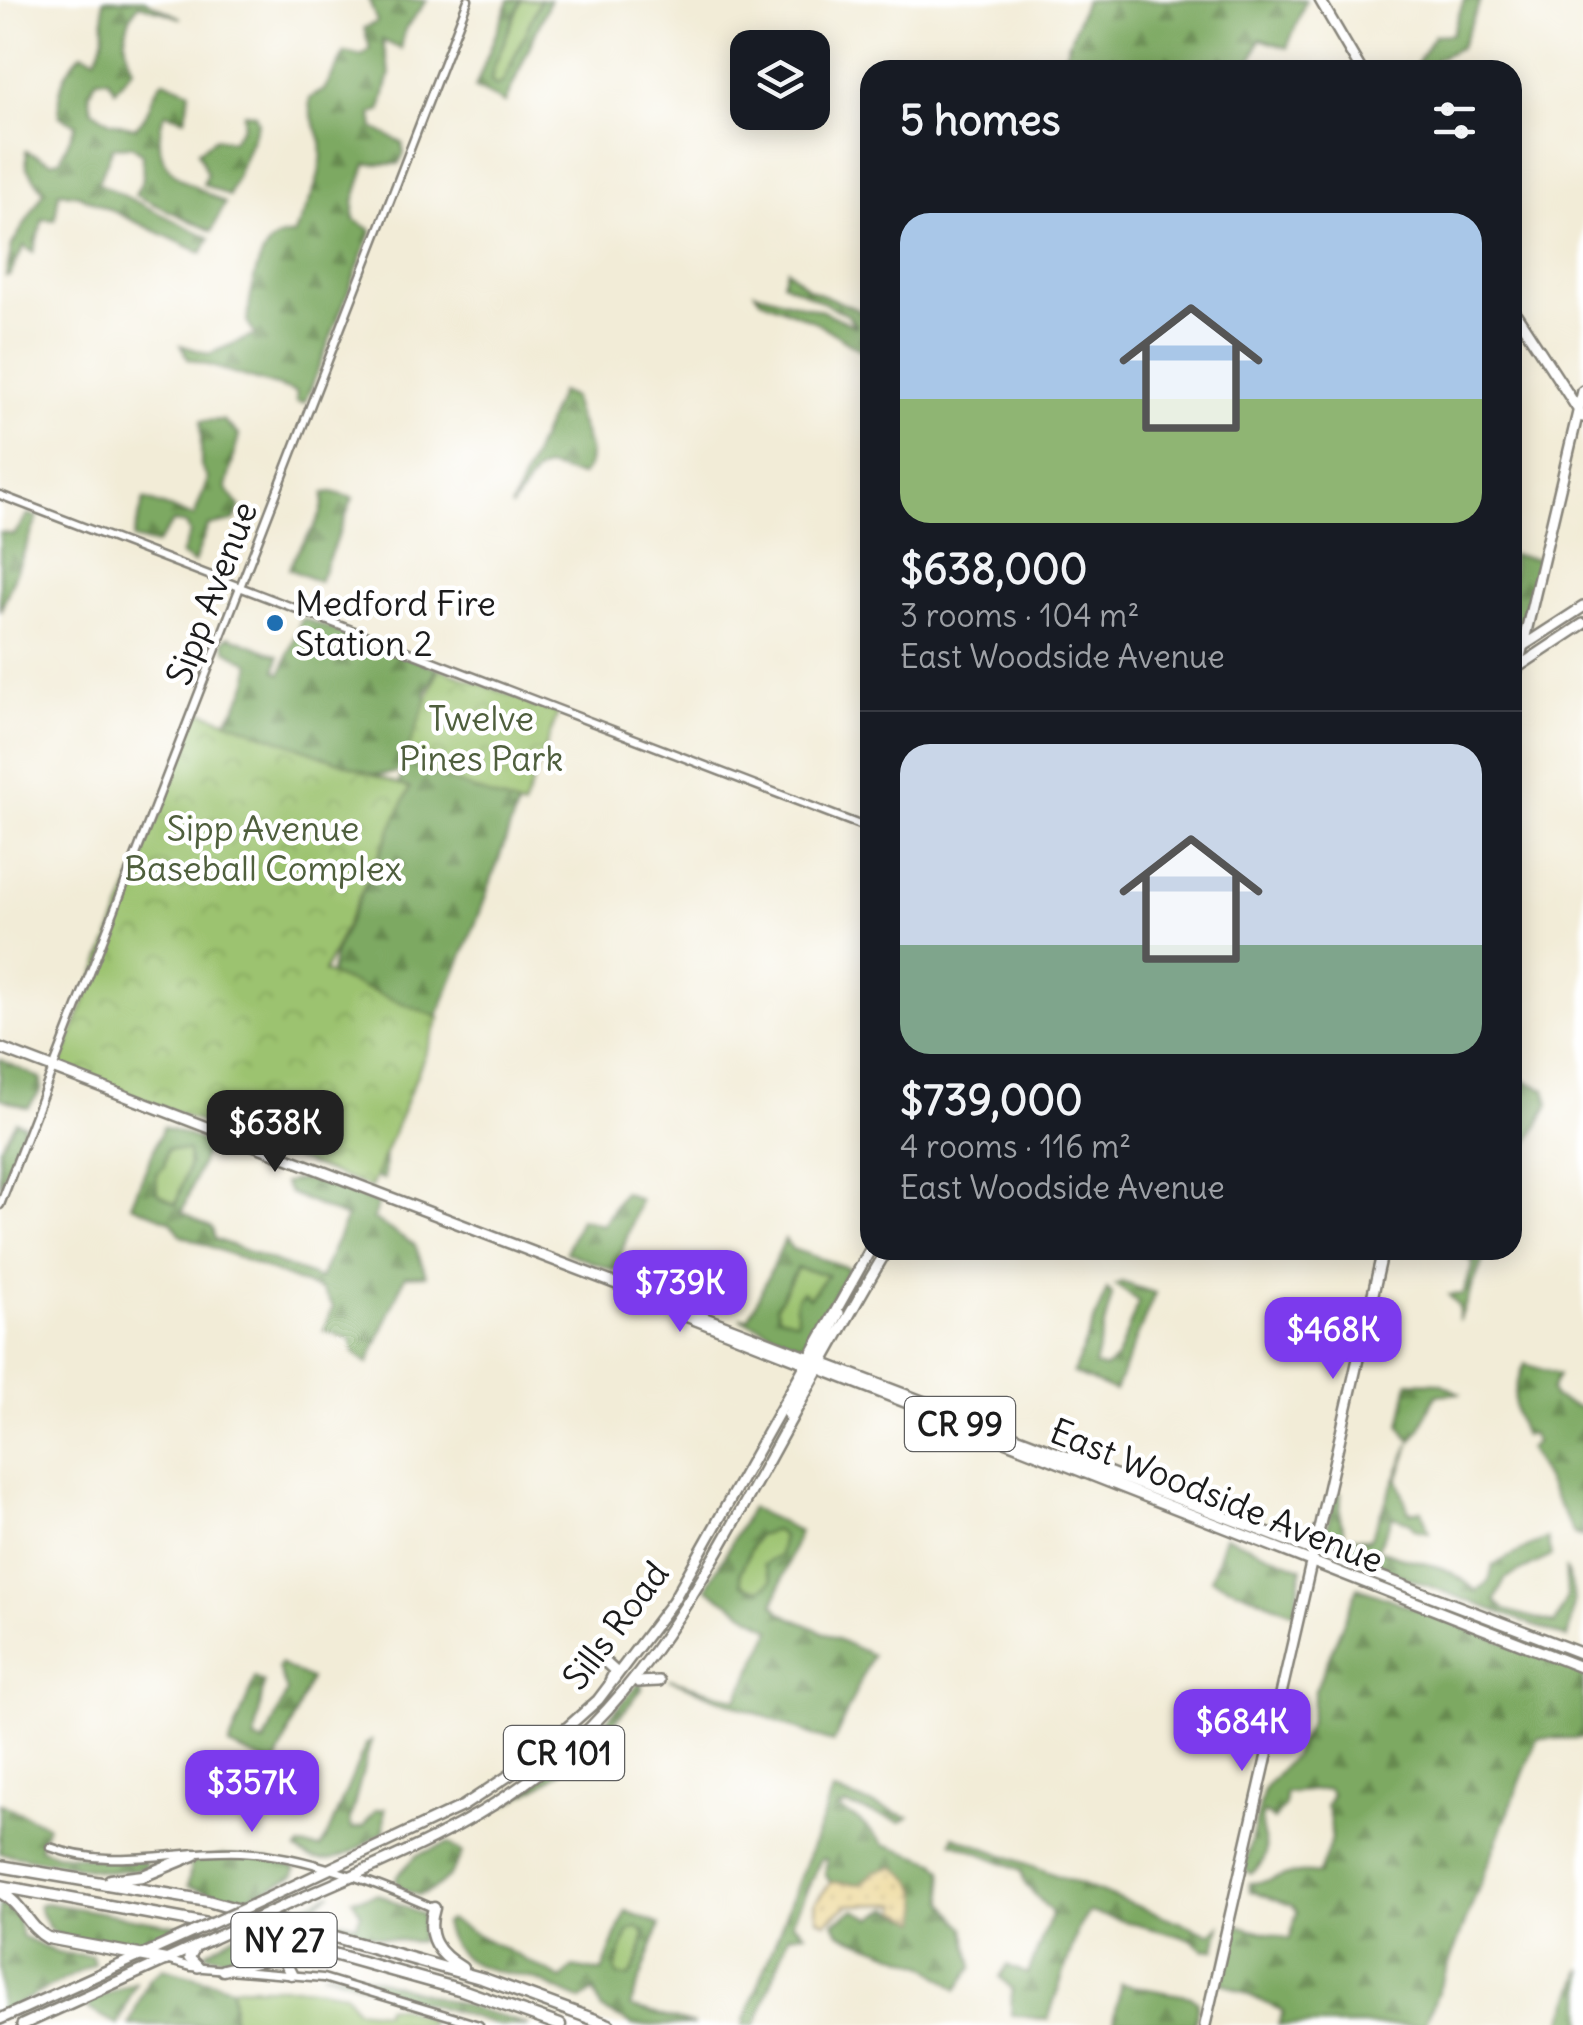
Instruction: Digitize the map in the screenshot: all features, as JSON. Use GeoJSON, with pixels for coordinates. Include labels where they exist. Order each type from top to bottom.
{"type":"FeatureCollection","features":[{"type":"Feature","properties":{"kind":"highway"},"geometry":{"type":"LineString","coordinates":[[89,1881],[144,1876],[194,1854]]}},
{"type":"Feature","properties":{"kind":"highway","name":"NY 27"},"geometry":{"type":"LineString","coordinates":[[0,1866],[208,1901],[484,1980],[609,2025]]}},
{"type":"Feature","properties":{"kind":"highway"},"geometry":{"type":"LineString","coordinates":[[0,1889],[21,1905],[42,1935],[166,1960]]}},
{"type":"Feature","properties":{"kind":"highway","name":"NY 27"},"geometry":{"type":"LineString","coordinates":[[0,1889],[262,1934],[462,1990],[560,2025]]}},
{"type":"Feature","properties":{"kind":"highway"},"geometry":{"type":"LineString","coordinates":[[434,1908],[430,1926],[438,1949],[484,1980]]}},
{"type":"Feature","properties":{"kind":"highway"},"geometry":{"type":"LineString","coordinates":[[289,1954],[286,1964],[291,1974]]}},
{"type":"Feature","properties":{"kind":"highway"},"geometry":{"type":"LineString","coordinates":[[223,1970],[289,1954],[341,1955]]}},
{"type":"Feature","properties":{"kind":"main road"},"geometry":{"type":"LineString","coordinates":[[1320,0],[1355,60]]}},
{"type":"Feature","properties":{"kind":"main road"},"geometry":{"type":"LineString","coordinates":[[1522,323],[1581,413]]}},
{"type":"Feature","properties":{"kind":"main road"},"geometry":{"type":"LineString","coordinates":[[1522,647],[1581,413],[1583,391]]}},
{"type":"Feature","properties":{"kind":"main road"},"geometry":{"type":"LineString","coordinates":[[1522,647],[1583,607]]}},
{"type":"Feature","properties":{"kind":"main road"},"geometry":{"type":"LineString","coordinates":[[1528,624],[1537,632],[1550,629]]}},
{"type":"Feature","properties":{"kind":"main road"},"geometry":{"type":"LineString","coordinates":[[1522,664],[1583,624]]}},
{"type":"Feature","properties":{"kind":"main road","name":"East Woodside Avenue"},"geometry":{"type":"LineString","coordinates":[[0,1048],[814,1363],[1583,1654]]}},
{"type":"Feature","properties":{"kind":"main road","name":"CR 101"},"geometry":{"type":"LineString","coordinates":[[814,1363],[864,1260]]}},
{"type":"Feature","properties":{"kind":"main road","name":"CR 101"},"geometry":{"type":"LineString","coordinates":[[814,1363],[881,1260]]}},
{"type":"Feature","properties":{"kind":"main road"},"geometry":{"type":"LineString","coordinates":[[1205,2025],[1382,1260]]}},
{"type":"Feature","properties":{"kind":"main road","name":"East Woodside Avenue"},"geometry":{"type":"LineString","coordinates":[[814,1363],[1583,1668]]}},
{"type":"Feature","properties":{"kind":"main road","name":"Sills Road"},"geometry":{"type":"LineString","coordinates":[[22,2025],[398,1854],[507,1796],[600,1718],[665,1640],[776,1447],[814,1363]]}},
{"type":"Feature","properties":{"kind":"main road","name":"Sills Road"},"geometry":{"type":"LineString","coordinates":[[0,2019],[307,1880],[484,1793],[579,1718],[646,1642],[814,1363]]}},
{"type":"Feature","properties":{"kind":"main road"},"geometry":{"type":"LineString","coordinates":[[600,1718],[641,1679],[659,1682],[649,1670],[665,1640]]}},
{"type":"Feature","properties":{"kind":"main road"},"geometry":{"type":"LineString","coordinates":[[579,1718],[615,1675],[614,1668],[604,1661],[622,1664],[646,1642]]}},
{"type":"Feature","properties":{"kind":"main road"},"geometry":{"type":"LineString","coordinates":[[346,1878],[351,1865],[375,1848]]}},
{"type":"Feature","properties":{"kind":"main road"},"geometry":{"type":"LineString","coordinates":[[369,1885],[369,1872],[398,1854]]}},
{"type":"Feature","properties":{"kind":"main road"},"geometry":{"type":"LineString","coordinates":[[305,1864],[307,1880]]}},
{"type":"Feature","properties":{"kind":"main road"},"geometry":{"type":"LineString","coordinates":[[308,1896],[322,1883],[326,1871]]}},
{"type":"Feature","properties":{"kind":"main road"},"geometry":{"type":"LineString","coordinates":[[166,1960],[174,1940]]}},
{"type":"Feature","properties":{"kind":"main road"},"geometry":{"type":"LineString","coordinates":[[196,1946],[189,1958],[198,1967]]}},
{"type":"Feature","properties":{"kind":"street","name":"Sipp Avenue"},"geometry":{"type":"LineString","coordinates":[[0,1205],[468,0]]}},
{"type":"Feature","properties":{"kind":"street"},"geometry":{"type":"LineString","coordinates":[[0,495],[860,824]]}},
{"type":"Feature","properties":{"kind":"street"},"geometry":{"type":"LineString","coordinates":[[50,1847],[125,1859],[254,1853],[305,1864],[434,1908]]}},
{"type":"Feature","properties":{"kind":"street"},"geometry":{"type":"LineString","coordinates":[[166,1960],[223,1970],[291,1974],[354,1986],[479,2025]]}},
{"type":"Feature","properties":{"kind":"street"},"geometry":{"type":"LineString","coordinates":[[31,2005],[38,2021]]}},
{"type":"Feature","properties":{"kind":"green space"},"geometry":{"type":"Polygon","coordinates":[[[103,0],[144,0],[181,18],[139,4],[126,35],[133,68],[115,90],[108,79],[97,79],[89,94],[92,110],[110,122],[135,128],[164,80],[190,91],[185,119],[166,113],[163,117],[161,150],[173,172],[225,203],[212,231],[135,195],[143,179],[142,154],[132,146],[113,147],[98,183],[210,238],[202,253],[79,195],[59,192],[55,220],[43,219],[33,253],[24,246],[6,276],[12,245],[44,192],[27,168],[26,151],[51,162],[60,160],[76,124],[59,116],[60,90],[70,67],[82,53],[95,58],[99,51],[103,0]]]}},
{"type":"Feature","properties":{"kind":"green space"},"geometry":{"type":"Polygon","coordinates":[[[369,0],[427,0],[405,29],[401,49],[382,40],[390,73],[381,110],[372,114],[374,128],[402,143],[404,154],[398,164],[366,164],[354,202],[354,220],[372,230],[311,388],[304,403],[297,402],[296,392],[188,359],[181,345],[209,354],[255,335],[247,322],[263,253],[281,236],[294,235],[318,179],[321,143],[310,98],[324,90],[345,52],[362,56],[370,49],[364,28],[377,22],[369,0]]]}},
{"type":"Feature","properties":{"kind":"green space"},"geometry":{"type":"Polygon","coordinates":[[[509,0],[521,0],[493,69],[491,81],[496,86],[503,82],[540,0],[550,0],[505,103],[475,88],[509,0]]]}},
{"type":"Feature","properties":{"kind":"green space"},"geometry":{"type":"Polygon","coordinates":[[[521,0],[540,0],[503,83],[496,86],[491,81],[493,69],[521,0]]]}},
{"type":"Feature","properties":{"kind":"green space"},"geometry":{"type":"Polygon","coordinates":[[[1085,0],[1306,0],[1287,48],[1260,39],[1252,60],[1063,60],[1085,0]]]}},
{"type":"Feature","properties":{"kind":"green space"},"geometry":{"type":"Polygon","coordinates":[[[1464,0],[1481,0],[1461,47],[1436,60],[1419,60],[1434,35],[1452,34],[1464,0]]]}},
{"type":"Feature","properties":{"kind":"green space"},"geometry":{"type":"Polygon","coordinates":[[[244,113],[255,114],[258,123],[229,196],[203,184],[207,174],[198,151],[216,138],[232,141],[243,126],[244,113]]]}},
{"type":"Feature","properties":{"kind":"green space"},"geometry":{"type":"Polygon","coordinates":[[[787,269],[807,288],[860,311],[860,350],[816,322],[760,299],[755,292],[820,310],[857,327],[846,314],[783,282],[787,269]]]}},
{"type":"Feature","properties":{"kind":"green space"},"geometry":{"type":"Polygon","coordinates":[[[560,392],[573,398],[589,449],[587,468],[581,476],[547,467],[536,472],[511,508],[560,392]]]}},
{"type":"Feature","properties":{"kind":"green space"},"geometry":{"type":"Polygon","coordinates":[[[223,420],[239,435],[226,488],[240,507],[234,521],[208,526],[194,563],[181,555],[190,533],[186,524],[173,522],[156,545],[133,539],[144,499],[194,517],[208,479],[201,466],[201,421],[223,420]]]}},
{"type":"Feature","properties":{"kind":"green space"},"geometry":{"type":"Polygon","coordinates":[[[324,493],[353,498],[319,582],[289,569],[316,524],[324,493]]]}},
{"type":"Feature","properties":{"kind":"green space"},"geometry":{"type":"Polygon","coordinates":[[[28,514],[38,517],[0,612],[0,532],[14,535],[28,514]]]}},
{"type":"Feature","properties":{"kind":"green space"},"geometry":{"type":"Polygon","coordinates":[[[1522,556],[1539,559],[1522,632],[1522,556]]]}},
{"type":"Feature","properties":{"kind":"green space"},"geometry":{"type":"Polygon","coordinates":[[[302,618],[437,668],[425,695],[436,716],[519,802],[479,915],[385,1145],[384,1179],[359,1174],[330,977],[335,952],[389,833],[402,771],[360,773],[337,768],[224,723],[242,695],[250,664],[226,650],[223,641],[229,636],[279,656],[276,671],[281,674],[302,618]]]}},
{"type":"Feature","properties":{"kind":"green space","name":"Twelve Pines Park"},"geometry":{"type":"Polygon","coordinates":[[[439,668],[558,713],[523,808],[403,763],[439,668]]]}},
{"type":"Feature","properties":{"kind":"green space","name":"Sipp Avenue Baseball Complex"},"geometry":{"type":"Polygon","coordinates":[[[198,710],[410,788],[324,972],[440,1018],[371,1188],[59,1068],[198,710]]]}},
{"type":"Feature","properties":{"kind":"green space"},"geometry":{"type":"Polygon","coordinates":[[[0,1059],[41,1079],[41,1090],[28,1108],[0,1098],[0,1059]]]}},
{"type":"Feature","properties":{"kind":"green space"},"geometry":{"type":"Polygon","coordinates":[[[1522,1080],[1545,1089],[1549,1104],[1522,1156],[1522,1080]]]}},
{"type":"Feature","properties":{"kind":"green space"},"geometry":{"type":"Polygon","coordinates":[[[16,1121],[25,1125],[0,1186],[0,1147],[16,1121]]]}},
{"type":"Feature","properties":{"kind":"green space"},"geometry":{"type":"Polygon","coordinates":[[[163,1127],[209,1143],[182,1212],[212,1228],[215,1239],[320,1279],[346,1218],[289,1193],[284,1183],[319,1182],[378,1204],[373,1219],[415,1245],[426,1275],[405,1276],[368,1364],[354,1353],[351,1339],[323,1330],[333,1307],[322,1291],[181,1235],[171,1221],[131,1205],[163,1127]],[[167,1149],[164,1166],[156,1174],[157,1193],[176,1204],[189,1164],[188,1151],[167,1149]]]}},
{"type":"Feature","properties":{"kind":"green space"},"geometry":{"type":"Polygon","coordinates":[[[167,1149],[188,1150],[189,1164],[176,1204],[157,1193],[156,1174],[164,1166],[167,1149]]]}},
{"type":"Feature","properties":{"kind":"green space"},"geometry":{"type":"Polygon","coordinates":[[[623,1192],[640,1200],[615,1271],[566,1252],[580,1219],[603,1225],[623,1192]]]}},
{"type":"Feature","properties":{"kind":"green space"},"geometry":{"type":"Polygon","coordinates":[[[785,1239],[792,1249],[849,1268],[804,1346],[739,1318],[749,1318],[785,1239]],[[797,1268],[776,1306],[779,1316],[797,1321],[799,1295],[802,1292],[809,1298],[828,1275],[797,1268]]]}},
{"type":"Feature","properties":{"kind":"green space"},"geometry":{"type":"Polygon","coordinates":[[[1483,1260],[1459,1321],[1459,1307],[1449,1295],[1463,1294],[1474,1261],[1483,1260]]]}},
{"type":"Feature","properties":{"kind":"green space"},"geometry":{"type":"Polygon","coordinates":[[[797,1268],[828,1274],[809,1298],[802,1293],[797,1322],[779,1316],[776,1306],[797,1268]]]}},
{"type":"Feature","properties":{"kind":"green space"},"geometry":{"type":"Polygon","coordinates":[[[1121,1282],[1155,1293],[1115,1391],[1073,1373],[1107,1289],[1112,1294],[1094,1366],[1105,1368],[1116,1360],[1139,1301],[1115,1285],[1121,1282]]]}},
{"type":"Feature","properties":{"kind":"green space"},"geometry":{"type":"Polygon","coordinates":[[[1525,1364],[1558,1375],[1551,1390],[1553,1397],[1583,1409],[1583,1537],[1574,1534],[1529,1449],[1536,1442],[1531,1434],[1524,1436],[1520,1425],[1514,1400],[1525,1364]]]}},
{"type":"Feature","properties":{"kind":"green space"},"geometry":{"type":"Polygon","coordinates":[[[1409,1382],[1440,1383],[1459,1393],[1437,1395],[1411,1441],[1400,1426],[1409,1382]]]}},
{"type":"Feature","properties":{"kind":"green space"},"geometry":{"type":"Polygon","coordinates":[[[1410,1444],[1398,1480],[1409,1512],[1422,1510],[1429,1532],[1414,1529],[1411,1523],[1393,1516],[1378,1549],[1439,1567],[1476,1591],[1489,1582],[1493,1565],[1547,1538],[1551,1556],[1505,1579],[1495,1601],[1505,1610],[1555,1624],[1567,1596],[1565,1568],[1574,1602],[1567,1638],[1328,1548],[1325,1540],[1333,1493],[1341,1493],[1340,1517],[1345,1536],[1370,1539],[1410,1444]]]}},
{"type":"Feature","properties":{"kind":"green space"},"geometry":{"type":"Polygon","coordinates":[[[751,1508],[799,1531],[774,1604],[781,1613],[872,1655],[833,1743],[669,1679],[737,1699],[772,1630],[706,1588],[751,1508]],[[775,1530],[757,1535],[740,1573],[742,1584],[758,1589],[772,1580],[764,1565],[779,1556],[783,1536],[775,1530]]]}},
{"type":"Feature","properties":{"kind":"green space"},"geometry":{"type":"Polygon","coordinates":[[[775,1530],[783,1536],[779,1556],[764,1565],[773,1579],[759,1589],[742,1584],[740,1573],[757,1535],[775,1530]]]}},
{"type":"Feature","properties":{"kind":"green space"},"geometry":{"type":"Polygon","coordinates":[[[1225,1536],[1302,1568],[1295,1613],[1211,1579],[1225,1536]]]}},
{"type":"Feature","properties":{"kind":"green space"},"geometry":{"type":"Polygon","coordinates":[[[1358,1587],[1583,1672],[1583,1738],[1537,1739],[1425,2025],[1278,2025],[1283,2011],[1221,1982],[1233,1924],[1290,1939],[1297,1912],[1293,1906],[1250,1891],[1249,1883],[1297,1873],[1319,1874],[1326,1855],[1331,1833],[1326,1805],[1332,1795],[1328,1789],[1285,1793],[1285,1805],[1274,1820],[1264,1812],[1265,1857],[1251,1874],[1244,1870],[1264,1789],[1292,1757],[1309,1724],[1315,1690],[1358,1587]]]}},
{"type":"Feature","properties":{"kind":"green space"},"geometry":{"type":"Polygon","coordinates":[[[280,1664],[310,1679],[275,1766],[229,1746],[255,1678],[264,1683],[255,1739],[264,1744],[287,1691],[278,1669],[280,1664]]]}},
{"type":"Feature","properties":{"kind":"green space"},"geometry":{"type":"Polygon","coordinates":[[[641,1681],[642,1689],[582,1756],[506,1805],[593,1736],[641,1681]]]}},
{"type":"Feature","properties":{"kind":"green space"},"geometry":{"type":"Polygon","coordinates":[[[371,1741],[350,1820],[352,1829],[363,1827],[376,1810],[385,1809],[384,1831],[342,1856],[319,1860],[308,1857],[297,1850],[300,1846],[320,1848],[366,1744],[371,1741]]]}},
{"type":"Feature","properties":{"kind":"green space"},"geometry":{"type":"Polygon","coordinates":[[[833,1791],[909,1817],[901,1822],[845,1805],[839,1809],[860,1821],[884,1844],[936,1862],[942,1870],[945,1903],[965,1928],[973,1967],[957,1990],[926,1966],[839,1933],[834,1922],[855,1910],[872,1918],[889,1908],[909,1918],[875,1872],[862,1884],[830,1882],[825,1874],[827,1859],[821,1859],[792,1922],[805,1933],[789,1935],[756,2025],[743,2025],[833,1791]]]}},
{"type":"Feature","properties":{"kind":"green space"},"geometry":{"type":"Polygon","coordinates":[[[0,1803],[47,1826],[39,1848],[56,1854],[145,1862],[147,1868],[107,1872],[0,1853],[0,1803]]]}},
{"type":"Feature","properties":{"kind":"green space"},"geometry":{"type":"Polygon","coordinates":[[[954,1836],[1210,1934],[1220,1926],[1215,1949],[1204,1950],[1191,1939],[1089,1912],[1079,1927],[1048,2020],[1011,2015],[1012,1989],[1000,1977],[1007,1965],[1028,1974],[1052,1913],[1025,1884],[1021,1870],[952,1842],[954,1836]]]}},
{"type":"Feature","properties":{"kind":"green space"},"geometry":{"type":"Polygon","coordinates":[[[449,1843],[462,1853],[440,1885],[418,1895],[399,1888],[396,1877],[417,1855],[449,1843]]]}},
{"type":"Feature","properties":{"kind":"green space"},"geometry":{"type":"Polygon","coordinates":[[[224,1855],[269,1859],[296,1868],[294,1875],[242,1897],[188,1886],[191,1863],[224,1855]]]}},
{"type":"Feature","properties":{"kind":"green space"},"geometry":{"type":"Polygon","coordinates":[[[332,1893],[312,1912],[356,1924],[361,1913],[352,1899],[378,1894],[422,1915],[420,1941],[356,1932],[292,1911],[332,1893]]]}},
{"type":"Feature","properties":{"kind":"green space"},"geometry":{"type":"Polygon","coordinates":[[[46,1903],[180,1926],[136,1944],[84,1944],[50,1928],[38,1906],[46,1903]]]}},
{"type":"Feature","properties":{"kind":"green space"},"geometry":{"type":"Polygon","coordinates":[[[0,1904],[17,1914],[22,1937],[57,1953],[92,1956],[94,1964],[0,2013],[0,1904]]]}},
{"type":"Feature","properties":{"kind":"green space"},"geometry":{"type":"Polygon","coordinates":[[[626,1911],[660,1925],[630,2007],[695,2025],[633,2025],[601,2009],[594,1991],[581,2000],[536,1980],[488,1969],[456,1950],[444,1923],[449,1920],[562,1979],[573,1967],[602,1972],[626,1911]],[[638,1927],[628,1932],[615,1970],[619,1976],[629,1977],[632,1973],[644,1934],[638,1927]]]}},
{"type":"Feature","properties":{"kind":"green space"},"geometry":{"type":"Polygon","coordinates":[[[638,1927],[644,1934],[637,1962],[629,1977],[619,1976],[615,1970],[628,1931],[638,1927]]]}},
{"type":"Feature","properties":{"kind":"green space"},"geometry":{"type":"Polygon","coordinates":[[[235,1934],[253,1942],[255,1951],[230,1959],[204,1953],[235,1934]]]}},
{"type":"Feature","properties":{"kind":"green space"},"geometry":{"type":"Polygon","coordinates":[[[163,1968],[232,1987],[233,2020],[246,2025],[129,2025],[148,1980],[163,1968]]]}},
{"type":"Feature","properties":{"kind":"green space"},"geometry":{"type":"Polygon","coordinates":[[[1583,1968],[1583,2025],[1561,2025],[1583,1968]]]}},
{"type":"Feature","properties":{"kind":"green space"},"geometry":{"type":"Polygon","coordinates":[[[322,1972],[360,1974],[528,2025],[499,2025],[322,1972]]]}},
{"type":"Feature","properties":{"kind":"green space"},"geometry":{"type":"Polygon","coordinates":[[[136,1982],[118,2025],[87,2008],[91,2001],[136,1982]]]}},
{"type":"Feature","properties":{"kind":"green space"},"geometry":{"type":"Polygon","coordinates":[[[1121,1984],[1192,1997],[1198,2001],[1195,2025],[1114,2021],[1121,1984]]]}},
{"type":"Feature","properties":{"kind":"green space"},"geometry":{"type":"Polygon","coordinates":[[[232,1987],[307,1987],[345,1993],[355,2009],[384,2012],[386,2006],[401,2007],[428,2019],[430,2025],[246,2025],[233,2020],[232,1987]]]}},
{"type":"Feature","properties":{"kind":"sand"},"geometry":{"type":"Polygon","coordinates":[[[894,1867],[917,1889],[919,1921],[898,1911],[898,1904],[849,1905],[826,1922],[818,1919],[815,1903],[831,1882],[862,1884],[875,1871],[894,1867]]]}},
{"type":"Feature","properties":{"kind":"place","name":"Medford Fire Station 2"},"geometry":{"type":"Point","coordinates":[275,623]}}]}
